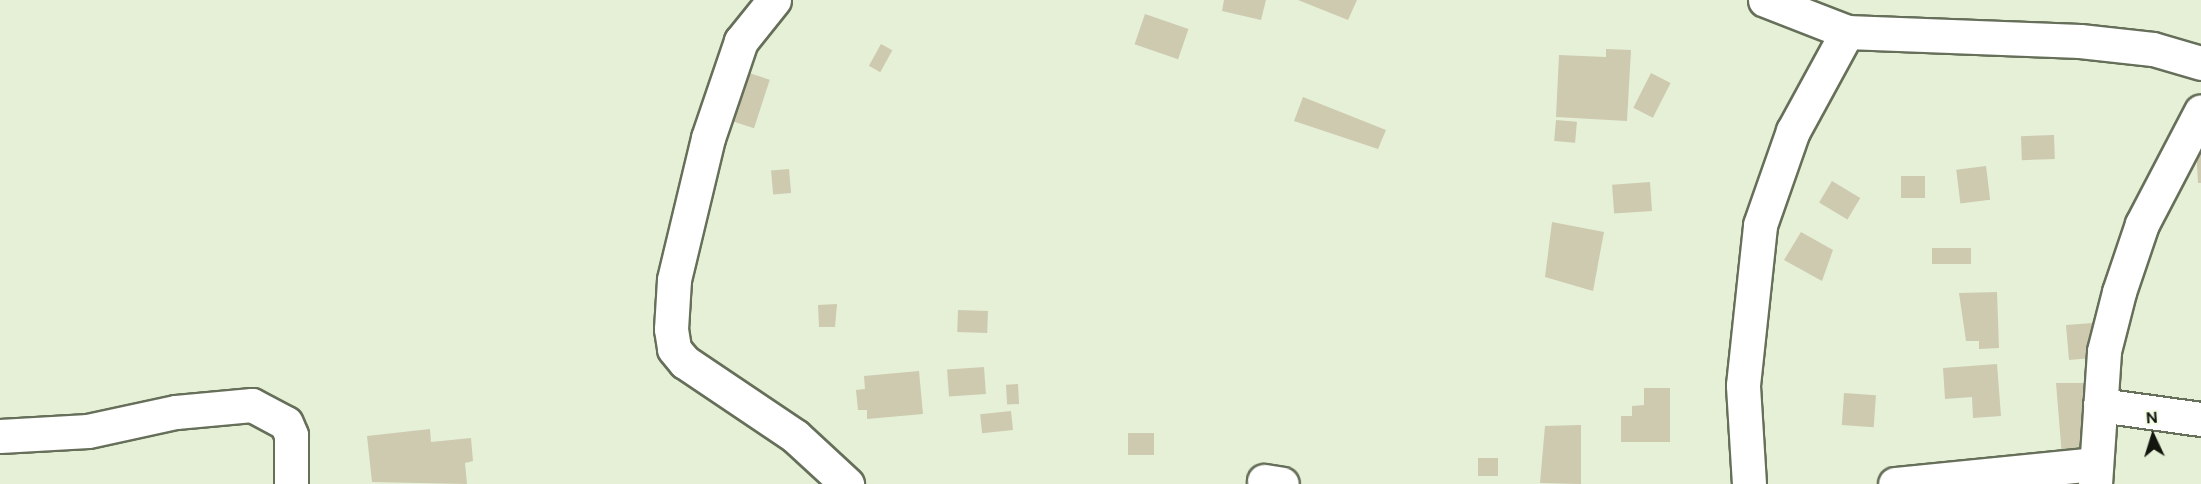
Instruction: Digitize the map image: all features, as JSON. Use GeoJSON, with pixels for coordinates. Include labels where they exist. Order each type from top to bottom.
{"type":"FeatureCollection","features":[{"type":"Feature","properties":{"kind":"street"},"geometry":{"type":"LineString","coordinates":[[774,0],[741,41],[708,138],[674,280],[671,329],[674,349],[685,362],[795,436],[847,484]]}},
{"type":"Feature","properties":{"kind":"street"},"geometry":{"type":"LineString","coordinates":[[1765,0],[1847,32],[2080,41],[2153,49],[2201,63]]}},
{"type":"Feature","properties":{"kind":"street"},"geometry":{"type":"LineString","coordinates":[[1749,484],[1743,385],[1760,225],[1793,131],[1847,32]]}},
{"type":"Feature","properties":{"kind":"street"},"geometry":{"type":"LineString","coordinates":[[1895,484],[1952,474],[2095,474],[2104,351],[2134,247],[2201,111]]}},
{"type":"Feature","properties":{"kind":"street"},"geometry":{"type":"LineString","coordinates":[[0,436],[88,431],[176,411],[252,405],[285,423],[291,435],[291,484]]}},
{"type":"Feature","properties":{"kind":"street"},"geometry":{"type":"LineString","coordinates":[[2100,405],[2201,419]]}},
{"type":"Feature","properties":{"kind":"building"},"geometry":{"type":"Polygon","coordinates":[[[1224,0],[1266,0],[1261,20],[1222,11],[1224,0]]]}},
{"type":"Feature","properties":{"kind":"building"},"geometry":{"type":"Polygon","coordinates":[[[1298,0],[1357,0],[1348,20],[1298,0]]]}},
{"type":"Feature","properties":{"kind":"building"},"geometry":{"type":"Polygon","coordinates":[[[1145,14],[1188,29],[1178,59],[1135,44],[1145,14]]]}},
{"type":"Feature","properties":{"kind":"building"},"geometry":{"type":"Polygon","coordinates":[[[881,44],[892,50],[880,72],[869,66],[881,44]]]}},
{"type":"Feature","properties":{"kind":"building"},"geometry":{"type":"Polygon","coordinates":[[[1606,49],[1631,50],[1627,121],[1556,117],[1559,55],[1606,57],[1606,49]]]}},
{"type":"Feature","properties":{"kind":"building"},"geometry":{"type":"Polygon","coordinates":[[[746,72],[770,80],[754,128],[730,121],[746,72]]]}},
{"type":"Feature","properties":{"kind":"building"},"geometry":{"type":"Polygon","coordinates":[[[1651,73],[1671,83],[1653,118],[1633,108],[1651,73]]]}},
{"type":"Feature","properties":{"kind":"building"},"geometry":{"type":"Polygon","coordinates":[[[1303,97],[1386,130],[1378,149],[1294,121],[1303,97]]]}},
{"type":"Feature","properties":{"kind":"building"},"geometry":{"type":"Polygon","coordinates":[[[1556,120],[1577,122],[1575,143],[1554,141],[1556,120]]]}},
{"type":"Feature","properties":{"kind":"building"},"geometry":{"type":"Polygon","coordinates":[[[2054,135],[2055,159],[2022,160],[2021,136],[2054,135]]]}},
{"type":"Feature","properties":{"kind":"building"},"geometry":{"type":"Polygon","coordinates":[[[2196,146],[2201,146],[2201,183],[2198,183],[2196,146]]]}},
{"type":"Feature","properties":{"kind":"building"},"geometry":{"type":"Polygon","coordinates":[[[1986,166],[1990,200],[1960,203],[1956,170],[1986,166]]]}},
{"type":"Feature","properties":{"kind":"building"},"geometry":{"type":"Polygon","coordinates":[[[789,169],[791,193],[773,194],[771,171],[789,169]]]}},
{"type":"Feature","properties":{"kind":"building"},"geometry":{"type":"Polygon","coordinates":[[[1901,176],[1925,176],[1925,198],[1901,198],[1901,176]]]}},
{"type":"Feature","properties":{"kind":"building"},"geometry":{"type":"Polygon","coordinates":[[[1832,181],[1860,198],[1847,219],[1819,202],[1832,181]]]}},
{"type":"Feature","properties":{"kind":"building"},"geometry":{"type":"Polygon","coordinates":[[[1650,182],[1652,211],[1614,214],[1612,185],[1650,182]]]}},
{"type":"Feature","properties":{"kind":"building"},"geometry":{"type":"Polygon","coordinates":[[[1552,222],[1604,232],[1593,291],[1545,277],[1552,222]]]}},
{"type":"Feature","properties":{"kind":"building"},"geometry":{"type":"Polygon","coordinates":[[[1801,232],[1833,250],[1822,281],[1784,260],[1801,232]]]}},
{"type":"Feature","properties":{"kind":"building"},"geometry":{"type":"Polygon","coordinates":[[[1932,248],[1971,248],[1971,264],[1932,264],[1932,248]]]}},
{"type":"Feature","properties":{"kind":"building"},"geometry":{"type":"Polygon","coordinates":[[[1997,292],[1999,348],[1979,349],[1979,341],[1966,341],[1959,293],[1997,292]]]}},
{"type":"Feature","properties":{"kind":"building"},"geometry":{"type":"Polygon","coordinates":[[[837,304],[835,327],[819,327],[818,305],[837,304]]]}},
{"type":"Feature","properties":{"kind":"building"},"geometry":{"type":"Polygon","coordinates":[[[958,310],[988,311],[987,333],[957,332],[958,310]]]}},
{"type":"Feature","properties":{"kind":"building"},"geometry":{"type":"Polygon","coordinates":[[[2093,323],[2092,358],[2069,360],[2066,325],[2093,323]]]}},
{"type":"Feature","properties":{"kind":"building"},"geometry":{"type":"Polygon","coordinates":[[[1997,364],[2001,416],[1973,418],[1972,397],[1945,399],[1943,368],[1997,364]]]}},
{"type":"Feature","properties":{"kind":"building"},"geometry":{"type":"Polygon","coordinates":[[[984,367],[986,394],[949,397],[947,370],[984,367]]]}},
{"type":"Feature","properties":{"kind":"building"},"geometry":{"type":"Polygon","coordinates":[[[919,371],[923,414],[867,419],[867,410],[858,410],[856,390],[865,389],[864,376],[919,371]]]}},
{"type":"Feature","properties":{"kind":"building"},"geometry":{"type":"Polygon","coordinates":[[[2056,383],[2088,383],[2089,456],[2062,456],[2056,383]]]}},
{"type":"Feature","properties":{"kind":"building"},"geometry":{"type":"Polygon","coordinates":[[[1018,384],[1019,404],[1007,405],[1006,385],[1018,384]]]}},
{"type":"Feature","properties":{"kind":"building"},"geometry":{"type":"Polygon","coordinates":[[[1644,388],[1670,388],[1670,442],[1621,442],[1621,416],[1632,416],[1632,406],[1644,405],[1644,388]]]}},
{"type":"Feature","properties":{"kind":"building"},"geometry":{"type":"Polygon","coordinates":[[[1844,393],[1876,395],[1874,427],[1842,425],[1844,393]]]}},
{"type":"Feature","properties":{"kind":"building"},"geometry":{"type":"Polygon","coordinates":[[[1011,411],[1013,430],[982,433],[980,414],[1011,411]]]}},
{"type":"Feature","properties":{"kind":"building"},"geometry":{"type":"Polygon","coordinates":[[[1581,425],[1581,484],[1540,483],[1545,426],[1581,425]]]}},
{"type":"Feature","properties":{"kind":"building"},"geometry":{"type":"Polygon","coordinates":[[[430,429],[431,442],[471,438],[473,461],[465,463],[467,484],[372,482],[367,436],[430,429]]]}},
{"type":"Feature","properties":{"kind":"building"},"geometry":{"type":"Polygon","coordinates":[[[1128,433],[1154,433],[1154,455],[1128,455],[1128,433]]]}},
{"type":"Feature","properties":{"kind":"building"},"geometry":{"type":"Polygon","coordinates":[[[1478,458],[1498,458],[1498,476],[1478,476],[1478,458]]]}}]}
